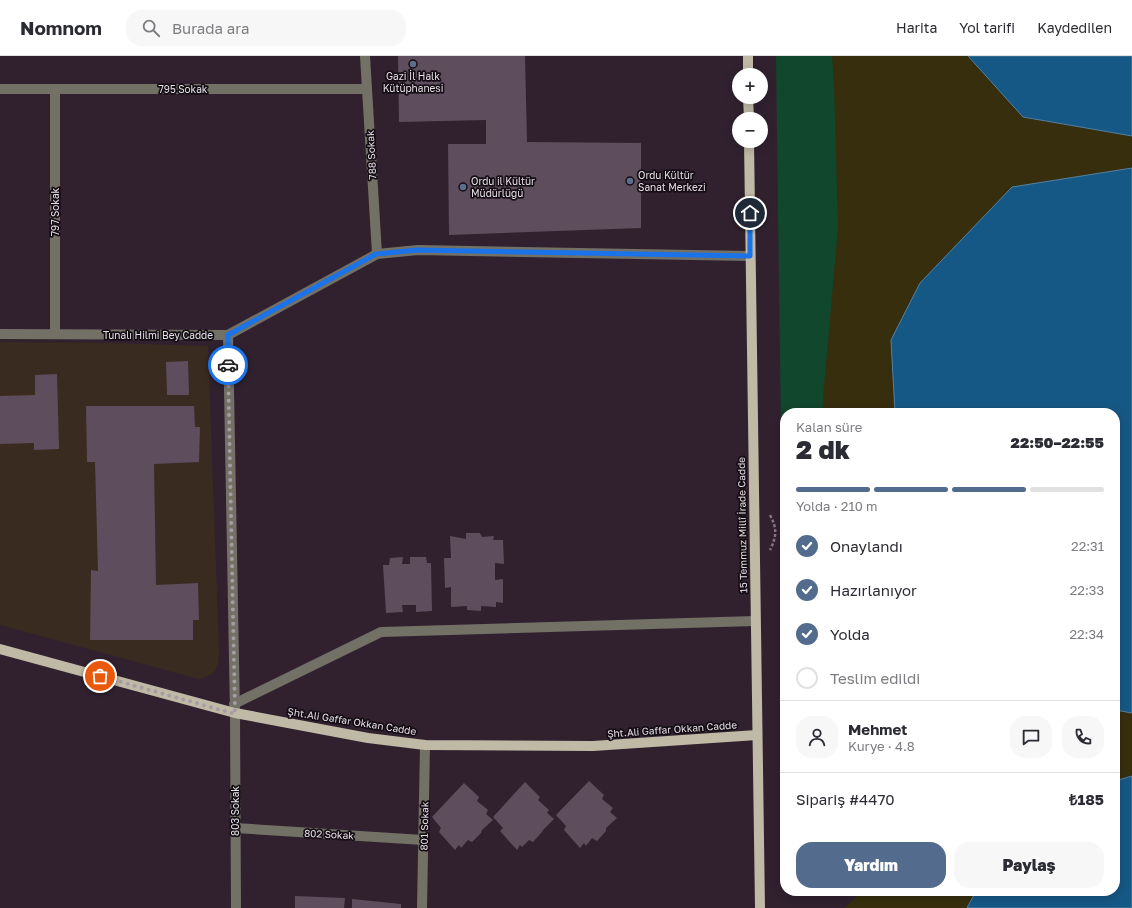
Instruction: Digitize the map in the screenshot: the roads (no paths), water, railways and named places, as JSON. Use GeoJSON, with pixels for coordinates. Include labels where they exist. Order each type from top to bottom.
{"type":"FeatureCollection","features":[{"type":"Feature","properties":{"kind":"main road"},"geometry":{"type":"LineString","coordinates":[[748,56],[748,68]]}},
{"type":"Feature","properties":{"kind":"main road","name":"15 Temmuz Millî İrade Cadde"},"geometry":{"type":"LineString","coordinates":[[749,148],[760,908]]}},
{"type":"Feature","properties":{"kind":"main road","name":"Şht.Ali Gaffar Okkan Cadde"},"geometry":{"type":"LineString","coordinates":[[0,649],[234,709],[368,738],[425,745],[593,746],[757,735]]}},
{"type":"Feature","properties":{"kind":"street","name":"788 Sokak"},"geometry":{"type":"LineString","coordinates":[[365,56],[376,254]]}},
{"type":"Feature","properties":{"kind":"street","name":"795 Sokak"},"geometry":{"type":"LineString","coordinates":[[0,89],[367,89]]}},
{"type":"Feature","properties":{"kind":"street","name":"797 Sokak"},"geometry":{"type":"LineString","coordinates":[[54,334],[55,89]]}},
{"type":"Feature","properties":{"kind":"street","name":"Tunalı Hilmi Bey Cadde"},"geometry":{"type":"LineString","coordinates":[[0,334],[228,335],[376,254],[418,250],[750,256]]}},
{"type":"Feature","properties":{"kind":"street","name":"803 Sokak"},"geometry":{"type":"LineString","coordinates":[[228,335],[236,908]]}},
{"type":"Feature","properties":{"kind":"street"},"geometry":{"type":"LineString","coordinates":[[234,709],[381,632],[756,621]]}},
{"type":"Feature","properties":{"kind":"street","name":"801 Sokak"},"geometry":{"type":"LineString","coordinates":[[422,908],[425,745]]}},
{"type":"Feature","properties":{"kind":"street","name":"802 Sokak"},"geometry":{"type":"LineString","coordinates":[[235,828],[423,840]]}},
{"type":"Feature","properties":{"kind":"water"},"geometry":{"type":"Polygon","coordinates":[[[968,56],[1132,56],[1132,136],[1023,117],[968,56]]]}},
{"type":"Feature","properties":{"kind":"water"},"geometry":{"type":"Polygon","coordinates":[[[1132,168],[1132,713],[1120,711],[1120,408],[895,408],[891,340],[920,283],[1012,187],[1132,168]]]}},
{"type":"Feature","properties":{"kind":"water"},"geometry":{"type":"Polygon","coordinates":[[[1132,776],[1132,908],[967,908],[973,896],[1120,896],[1120,780],[1132,776]]]}},
{"type":"Feature","properties":{"kind":"place","name":"Gazi İl Halk Kütüphanesi"},"geometry":{"type":"Point","coordinates":[413,64]}},
{"type":"Feature","properties":{"kind":"place","name":"Ordu Kültür Sanat Merkezi"},"geometry":{"type":"Point","coordinates":[630,181]}},
{"type":"Feature","properties":{"kind":"place","name":"Ordu il Kültür Müdürlüğü"},"geometry":{"type":"Point","coordinates":[463,187]}}]}
